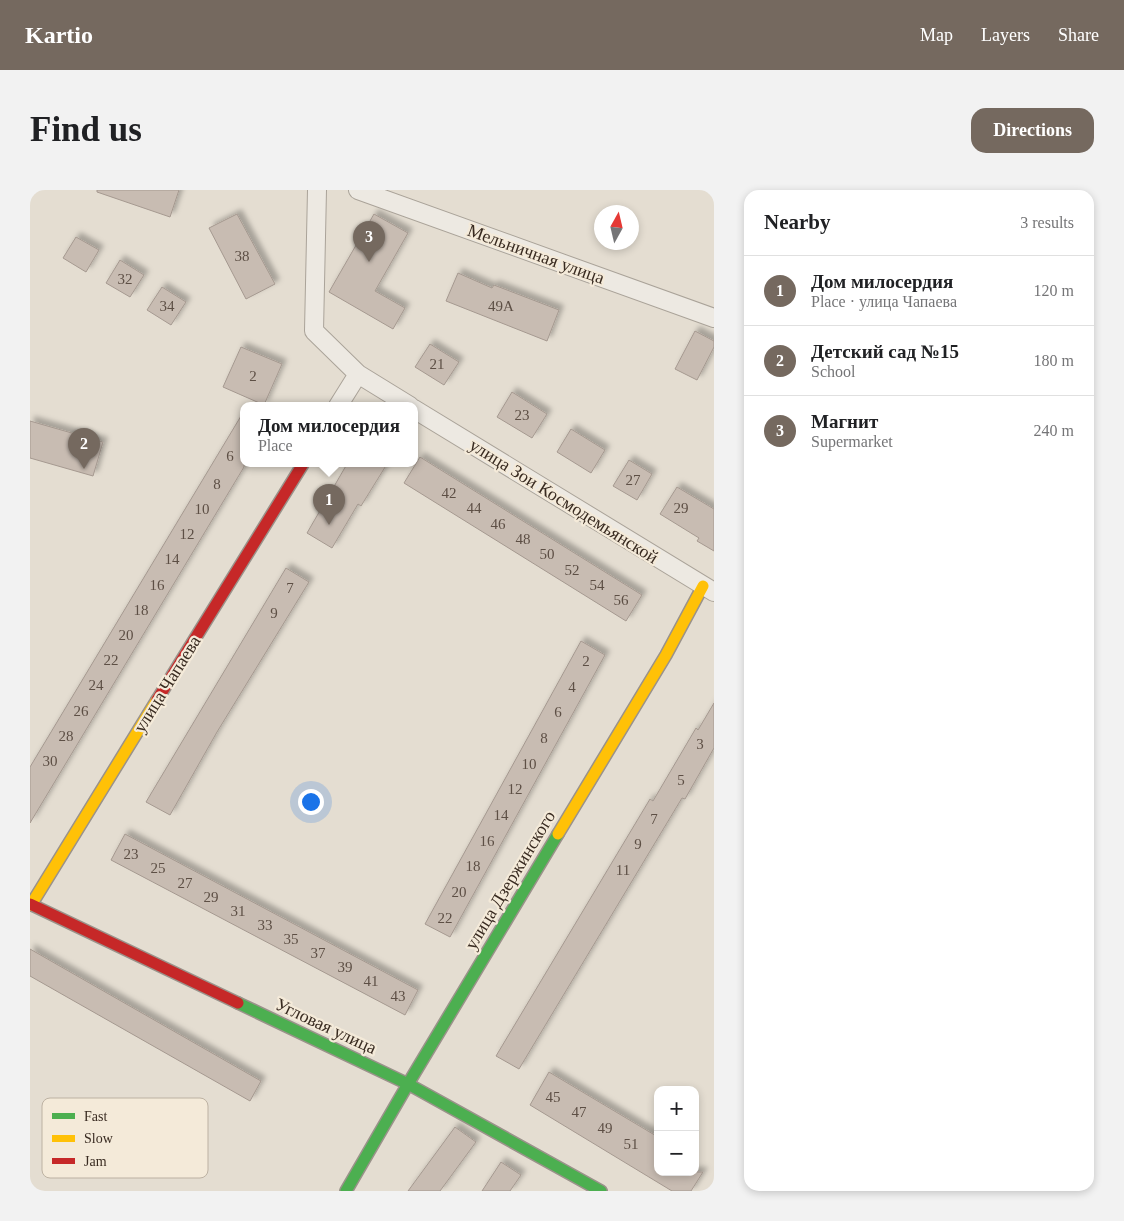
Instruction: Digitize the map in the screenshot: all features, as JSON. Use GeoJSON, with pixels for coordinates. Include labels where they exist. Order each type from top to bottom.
{"type":"FeatureCollection","features":[{"type":"Feature","properties":{"kind":"street"},"geometry":{"type":"LineString","coordinates":[[317,190],[314,331],[358,374],[404,402]]}},
{"type":"Feature","properties":{"kind":"street","name":"Мельничная улица"},"geometry":{"type":"LineString","coordinates":[[358,190],[714,318]]}},
{"type":"Feature","properties":{"kind":"street"},"geometry":{"type":"LineString","coordinates":[[340,402],[358,374]]}},
{"type":"Feature","properties":{"kind":"street","name":"улица Зои Космодемьянской"},"geometry":{"type":"LineString","coordinates":[[418,411],[708,589]]}},
{"type":"Feature","properties":{"kind":"street","name":"улица Чапаева"},"geometry":{"type":"LineString","coordinates":[[30,904],[301,467]]}},
{"type":"Feature","properties":{"kind":"street","name":"улица Дзержинского"},"geometry":{"type":"LineString","coordinates":[[346,1191],[408,1084],[666,655],[708,589]]}},
{"type":"Feature","properties":{"kind":"street","name":"Угловая улица"},"geometry":{"type":"LineString","coordinates":[[30,904],[408,1084],[601,1191]]}},
{"type":"Feature","properties":{"kind":"building"},"geometry":{"type":"Polygon","coordinates":[[[97,190],[179,190],[170,217],[97,192],[97,190]]]}},
{"type":"Feature","properties":{"kind":"building"},"geometry":{"type":"Polygon","coordinates":[[[237,214],[275,284],[246,299],[209,228],[237,214]]]}},
{"type":"Feature","properties":{"kind":"building"},"geometry":{"type":"Polygon","coordinates":[[[374,214],[408,233],[375,291],[405,308],[393,329],[329,292],[374,214]]]}},
{"type":"Feature","properties":{"kind":"building"},"geometry":{"type":"Polygon","coordinates":[[[76,237],[99,250],[86,272],[63,258],[76,237]]]}},
{"type":"Feature","properties":{"kind":"building"},"geometry":{"type":"Polygon","coordinates":[[[120,260],[144,275],[130,297],[106,283],[120,260]]]}},
{"type":"Feature","properties":{"kind":"building"},"geometry":{"type":"Polygon","coordinates":[[[458,273],[492,288],[494,285],[559,310],[547,341],[446,301],[458,273]]]}},
{"type":"Feature","properties":{"kind":"building"},"geometry":{"type":"Polygon","coordinates":[[[162,287],[186,302],[171,325],[147,310],[162,287]]]}},
{"type":"Feature","properties":{"kind":"building"},"geometry":{"type":"Polygon","coordinates":[[[695,331],[714,341],[714,347],[697,380],[675,369],[695,331]]]}},
{"type":"Feature","properties":{"kind":"building"},"geometry":{"type":"Polygon","coordinates":[[[430,344],[459,362],[444,385],[415,367],[430,344]]]}},
{"type":"Feature","properties":{"kind":"building"},"geometry":{"type":"Polygon","coordinates":[[[241,347],[282,364],[265,402],[257,402],[223,387],[241,347]]]}},
{"type":"Feature","properties":{"kind":"building"},"geometry":{"type":"Polygon","coordinates":[[[512,392],[547,414],[532,438],[497,417],[512,392]]]}},
{"type":"Feature","properties":{"kind":"building"},"geometry":{"type":"Polygon","coordinates":[[[240,418],[240,467],[244,467],[30,823],[30,767],[240,418]]]}},
{"type":"Feature","properties":{"kind":"building"},"geometry":{"type":"Polygon","coordinates":[[[30,421],[103,442],[93,476],[30,458],[30,421]]]}},
{"type":"Feature","properties":{"kind":"building"},"geometry":{"type":"Polygon","coordinates":[[[571,429],[605,450],[591,473],[557,452],[571,429]]]}},
{"type":"Feature","properties":{"kind":"building"},"geometry":{"type":"Polygon","coordinates":[[[420,457],[642,595],[626,621],[404,483],[414,467],[418,467],[420,457]]]}},
{"type":"Feature","properties":{"kind":"building"},"geometry":{"type":"Polygon","coordinates":[[[629,460],[652,474],[637,500],[613,486],[629,460]]]}},
{"type":"Feature","properties":{"kind":"building"},"geometry":{"type":"Polygon","coordinates":[[[345,467],[385,467],[361,506],[358,504],[332,548],[307,533],[345,467]]]}},
{"type":"Feature","properties":{"kind":"building"},"geometry":{"type":"Polygon","coordinates":[[[677,487],[714,509],[714,551],[697,541],[699,538],[660,514],[677,487]]]}},
{"type":"Feature","properties":{"kind":"building"},"geometry":{"type":"Polygon","coordinates":[[[286,568],[309,582],[217,732],[170,815],[146,802],[286,568]]]}},
{"type":"Feature","properties":{"kind":"building"},"geometry":{"type":"Polygon","coordinates":[[[581,641],[605,655],[450,937],[425,924],[581,641]]]}},
{"type":"Feature","properties":{"kind":"building"},"geometry":{"type":"Polygon","coordinates":[[[714,703],[714,748],[685,799],[682,798],[519,1069],[496,1056],[650,799],[653,801],[696,728],[698,730],[714,703]]]}},
{"type":"Feature","properties":{"kind":"building"},"geometry":{"type":"Polygon","coordinates":[[[125,834],[418,990],[405,1015],[111,860],[125,834]]]}},
{"type":"Feature","properties":{"kind":"building"},"geometry":{"type":"Polygon","coordinates":[[[30,949],[261,1081],[250,1101],[30,976],[30,949]]]}},
{"type":"Feature","properties":{"kind":"building"},"geometry":{"type":"Polygon","coordinates":[[[549,1072],[654,1135],[654,1176],[699,1176],[699,1172],[703,1172],[691,1191],[672,1191],[530,1105],[549,1072]]]}},
{"type":"Feature","properties":{"kind":"building"},"geometry":{"type":"Polygon","coordinates":[[[455,1127],[476,1142],[440,1191],[408,1191],[455,1127]]]}},
{"type":"Feature","properties":{"kind":"building"},"geometry":{"type":"Polygon","coordinates":[[[501,1162],[521,1175],[510,1191],[482,1191],[501,1162]]]}},
{"type":"Feature","properties":{"kind":"traffic: fast"},"geometry":{"type":"LineString","coordinates":[[346,1191],[558,834]]}},
{"type":"Feature","properties":{"kind":"traffic: fast"},"geometry":{"type":"LineString","coordinates":[[238,1003],[408,1084],[601,1191]]}},
{"type":"Feature","properties":{"kind":"traffic: slow"},"geometry":{"type":"LineString","coordinates":[[558,834],[666,655],[703,586]]}},
{"type":"Feature","properties":{"kind":"traffic: slow"},"geometry":{"type":"LineString","coordinates":[[31,905],[157,700]]}},
{"type":"Feature","properties":{"kind":"traffic: jam"},"geometry":{"type":"LineString","coordinates":[[157,700],[301,467]]}},
{"type":"Feature","properties":{"kind":"traffic: jam"},"geometry":{"type":"LineString","coordinates":[[30,904],[238,1003]]}},
{"type":"Feature","properties":{"kind":"place","name":"Магнит"},"geometry":{"type":"Point","coordinates":[369,262]}},
{"type":"Feature","properties":{"kind":"place","name":"Детский сад №15"},"geometry":{"type":"Point","coordinates":[84,469]}},
{"type":"Feature","properties":{"kind":"place","name":"Дом милосердия"},"geometry":{"type":"Point","coordinates":[329,525]}}]}
